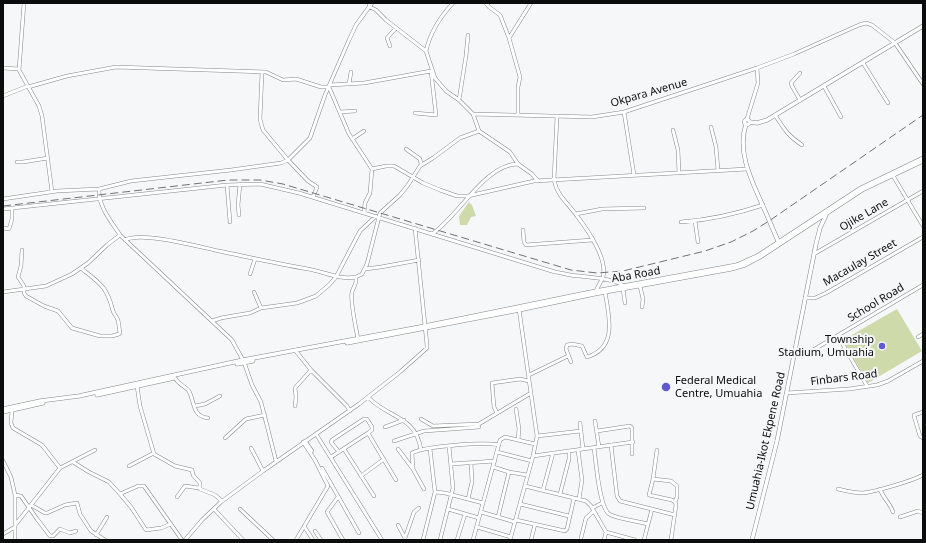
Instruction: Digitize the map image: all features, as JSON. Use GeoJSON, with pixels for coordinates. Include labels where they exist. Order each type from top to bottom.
{"type":"FeatureCollection","features":[{"type":"Feature","properties":{"kind":"main road"},"geometry":{"type":"LineString","coordinates":[[779,243],[747,169],[743,151],[743,143],[748,122],[756,123],[764,121],[775,115],[923,26]]}},
{"type":"Feature","properties":{"kind":"main road","name":"Aba Road"},"geometry":{"type":"LineString","coordinates":[[328,346],[624,287],[640,286],[744,263],[819,220],[861,188],[923,159]]}},
{"type":"Feature","properties":{"kind":"main road","name":"Aba Road"},"geometry":{"type":"LineString","coordinates":[[519,309],[596,291],[745,265],[760,257],[790,234],[819,220],[862,190],[892,174]]}},
{"type":"Feature","properties":{"kind":"main road","name":"Umuahia-Ikot Ekpene Road"},"geometry":{"type":"LineString","coordinates":[[752,540],[777,442],[814,254],[819,220]]}},
{"type":"Feature","properties":{"kind":"main road"},"geometry":{"type":"LineString","coordinates":[[774,232],[781,237],[790,234]]}},
{"type":"Feature","properties":{"kind":"main road"},"geometry":{"type":"LineString","coordinates":[[770,248],[774,241],[774,232]]}},
{"type":"Feature","properties":{"kind":"main road","name":"Aba Road"},"geometry":{"type":"LineString","coordinates":[[328,346],[425,327]]}},
{"type":"Feature","properties":{"kind":"main road"},"geometry":{"type":"LineString","coordinates":[[3,410],[40,401],[71,398],[244,361],[328,346]]}},
{"type":"Feature","properties":{"kind":"main road"},"geometry":{"type":"LineString","coordinates":[[3,410],[12,410],[136,386],[244,361]]}},
{"type":"Feature","properties":{"kind":"street"},"geometry":{"type":"LineString","coordinates":[[24,3],[19,69],[42,116],[52,192]]}},
{"type":"Feature","properties":{"kind":"street"},"geometry":{"type":"LineString","coordinates":[[3,199],[57,191],[99,189],[131,181],[231,170],[281,163],[288,160],[310,138],[325,95],[356,25],[372,3]]}},
{"type":"Feature","properties":{"kind":"street"},"geometry":{"type":"LineString","coordinates":[[415,113],[436,115],[431,70],[426,51],[438,25],[453,3]]}},
{"type":"Feature","properties":{"kind":"street"},"geometry":{"type":"LineString","coordinates":[[486,3],[500,15],[509,38],[520,76],[518,86],[518,114]]}},
{"type":"Feature","properties":{"kind":"street"},"geometry":{"type":"LineString","coordinates":[[509,38],[531,3]]}},
{"type":"Feature","properties":{"kind":"street"},"geometry":{"type":"LineString","coordinates":[[370,5],[396,28],[426,51]]}},
{"type":"Feature","properties":{"kind":"street","name":"Okpara Avenue"},"geometry":{"type":"LineString","coordinates":[[473,114],[592,116],[624,112],[757,68],[794,54],[862,24],[872,25],[895,44],[923,84]]}},
{"type":"Feature","properties":{"kind":"street"},"geometry":{"type":"LineString","coordinates":[[390,46],[387,38],[396,28]]}},
{"type":"Feature","properties":{"kind":"street"},"geometry":{"type":"LineString","coordinates":[[458,100],[466,56],[468,35]]}},
{"type":"Feature","properties":{"kind":"street"},"geometry":{"type":"LineString","coordinates":[[863,63],[888,103]]}},
{"type":"Feature","properties":{"kind":"street"},"geometry":{"type":"LineString","coordinates":[[3,96],[67,76],[116,67],[266,72],[283,80],[296,79],[316,85],[329,86],[364,83],[431,70]]}},
{"type":"Feature","properties":{"kind":"street"},"geometry":{"type":"LineString","coordinates":[[3,68],[19,69]]}},
{"type":"Feature","properties":{"kind":"street"},"geometry":{"type":"LineString","coordinates":[[748,122],[758,83],[757,68]]}},
{"type":"Feature","properties":{"kind":"street"},"geometry":{"type":"LineString","coordinates":[[431,70],[435,78],[446,91],[473,114],[479,131],[510,152],[518,164],[532,174],[538,181]]}},
{"type":"Feature","properties":{"kind":"street"},"geometry":{"type":"LineString","coordinates":[[262,72],[261,126],[288,160],[308,181],[317,187],[313,197]]}},
{"type":"Feature","properties":{"kind":"street"},"geometry":{"type":"LineString","coordinates":[[349,84],[352,72]]}},
{"type":"Feature","properties":{"kind":"street"},"geometry":{"type":"LineString","coordinates":[[800,73],[791,83],[800,100]]}},
{"type":"Feature","properties":{"kind":"street"},"geometry":{"type":"LineString","coordinates":[[329,86],[352,139],[372,169],[370,193],[365,202],[364,213]]}},
{"type":"Feature","properties":{"kind":"street"},"geometry":{"type":"LineString","coordinates":[[824,86],[841,117]]}},
{"type":"Feature","properties":{"kind":"street"},"geometry":{"type":"LineString","coordinates":[[340,112],[355,111]]}},
{"type":"Feature","properties":{"kind":"street"},"geometry":{"type":"LineString","coordinates":[[624,112],[634,175]]}},
{"type":"Feature","properties":{"kind":"street"},"geometry":{"type":"LineString","coordinates":[[775,115],[787,133],[802,145]]}},
{"type":"Feature","properties":{"kind":"street"},"geometry":{"type":"LineString","coordinates":[[556,116],[554,180],[559,196],[576,214],[601,256],[603,263],[603,278],[596,291]]}},
{"type":"Feature","properties":{"kind":"street"},"geometry":{"type":"LineString","coordinates":[[711,127],[716,147],[718,170]]}},
{"type":"Feature","properties":{"kind":"street"},"geometry":{"type":"LineString","coordinates":[[673,130],[678,150],[680,173]]}},
{"type":"Feature","properties":{"kind":"street"},"geometry":{"type":"LineString","coordinates":[[352,139],[364,131]]}},
{"type":"Feature","properties":{"kind":"street"},"geometry":{"type":"LineString","coordinates":[[212,321],[250,313],[261,308],[296,303],[316,296],[336,277],[360,231],[400,195],[421,164],[433,158],[460,138],[479,131]]}},
{"type":"Feature","properties":{"kind":"street"},"geometry":{"type":"LineString","coordinates":[[406,149],[420,159],[421,164]]}},
{"type":"Feature","properties":{"kind":"street"},"geometry":{"type":"LineString","coordinates":[[17,162],[48,158]]}},
{"type":"Feature","properties":{"kind":"street"},"geometry":{"type":"LineString","coordinates":[[432,234],[445,224],[464,203],[468,196],[498,170],[507,165],[518,164]]}},
{"type":"Feature","properties":{"kind":"street"},"geometry":{"type":"LineString","coordinates":[[372,169],[394,166],[440,190],[457,196],[468,196],[538,181],[747,169]]}},
{"type":"Feature","properties":{"kind":"street"},"geometry":{"type":"LineString","coordinates":[[892,174],[923,226]]}},
{"type":"Feature","properties":{"kind":"street"},"geometry":{"type":"LineString","coordinates":[[239,215],[238,204],[240,184]]}},
{"type":"Feature","properties":{"kind":"street"},"geometry":{"type":"LineString","coordinates":[[3,209],[227,185],[260,184],[299,193],[378,216],[555,272],[616,281],[624,287],[625,302]]}},
{"type":"Feature","properties":{"kind":"street"},"geometry":{"type":"LineString","coordinates":[[52,185],[57,191]]}},
{"type":"Feature","properties":{"kind":"street"},"geometry":{"type":"LineString","coordinates":[[227,185],[230,222]]}},
{"type":"Feature","properties":{"kind":"street"},"geometry":{"type":"LineString","coordinates":[[99,189],[99,199],[111,222],[120,235],[232,340],[244,361],[252,385],[261,402],[276,461]]}},
{"type":"Feature","properties":{"kind":"street","name":"Ojike Lane"},"geometry":{"type":"LineString","coordinates":[[814,254],[923,191]]}},
{"type":"Feature","properties":{"kind":"street"},"geometry":{"type":"LineString","coordinates":[[681,222],[722,217],[763,205]]}},
{"type":"Feature","properties":{"kind":"street"},"geometry":{"type":"LineString","coordinates":[[3,228],[9,229],[11,224],[12,208]]}},
{"type":"Feature","properties":{"kind":"street"},"geometry":{"type":"LineString","coordinates":[[576,214],[602,209],[644,208]]}},
{"type":"Feature","properties":{"kind":"street"},"geometry":{"type":"LineString","coordinates":[[125,240],[132,237],[157,239],[347,279],[362,274],[365,269],[378,216]]}},
{"type":"Feature","properties":{"kind":"street"},"geometry":{"type":"LineString","coordinates":[[695,221],[698,242]]}},
{"type":"Feature","properties":{"kind":"street"},"geometry":{"type":"LineString","coordinates":[[185,540],[222,501],[276,461],[369,397],[427,348],[416,228]]}},
{"type":"Feature","properties":{"kind":"street"},"geometry":{"type":"LineString","coordinates":[[523,230],[524,242],[528,245],[592,240]]}},
{"type":"Feature","properties":{"kind":"street"},"geometry":{"type":"LineString","coordinates":[[3,292],[50,285],[82,269],[100,254],[107,245],[120,235]]}},
{"type":"Feature","properties":{"kind":"street","name":"Macaulay Street"},"geometry":{"type":"LineString","coordinates":[[805,298],[815,298],[826,294],[923,237]]}},
{"type":"Feature","properties":{"kind":"street"},"geometry":{"type":"LineString","coordinates":[[22,250],[18,277],[24,286],[23,289],[25,294],[32,300],[58,311],[72,328],[100,336],[112,336],[119,334],[118,319],[106,290],[82,269]]}},
{"type":"Feature","properties":{"kind":"street"},"geometry":{"type":"LineString","coordinates":[[250,274],[255,259]]}},
{"type":"Feature","properties":{"kind":"street"},"geometry":{"type":"LineString","coordinates":[[365,269],[419,260]]}},
{"type":"Feature","properties":{"kind":"street"},"geometry":{"type":"LineString","coordinates":[[356,277],[356,285],[352,293],[358,339]]}},
{"type":"Feature","properties":{"kind":"street","name":"School Road"},"geometry":{"type":"LineString","coordinates":[[794,353],[804,354],[838,336],[923,285]]}},
{"type":"Feature","properties":{"kind":"street"},"geometry":{"type":"LineString","coordinates":[[640,286],[643,299],[642,306]]}},
{"type":"Feature","properties":{"kind":"street"},"geometry":{"type":"LineString","coordinates":[[254,292],[261,308]]}},
{"type":"Feature","properties":{"kind":"street"},"geometry":{"type":"LineString","coordinates":[[571,362],[566,347],[568,344],[579,344],[582,346],[587,357],[598,352],[608,341],[609,316],[605,292]]}},
{"type":"Feature","properties":{"kind":"street"},"geometry":{"type":"LineString","coordinates":[[477,527],[511,539],[532,461],[537,436],[519,309]]}},
{"type":"Feature","properties":{"kind":"street"},"geometry":{"type":"LineString","coordinates":[[918,337],[923,334]]}},
{"type":"Feature","properties":{"kind":"street"},"geometry":{"type":"LineString","coordinates":[[838,336],[867,386]]}},
{"type":"Feature","properties":{"kind":"street"},"geometry":{"type":"LineString","coordinates":[[298,351],[312,370],[350,411]]}},
{"type":"Feature","properties":{"kind":"street"},"geometry":{"type":"LineString","coordinates":[[529,375],[568,356]]}},
{"type":"Feature","properties":{"kind":"street","name":"Finbars Road"},"geometry":{"type":"LineString","coordinates":[[787,393],[849,389],[877,385],[888,381],[923,361]]}},
{"type":"Feature","properties":{"kind":"street"},"geometry":{"type":"LineString","coordinates":[[294,406],[296,397],[295,388],[312,370]]}},
{"type":"Feature","properties":{"kind":"street"},"geometry":{"type":"LineString","coordinates":[[175,378],[178,383],[188,391],[199,415],[208,418]]}},
{"type":"Feature","properties":{"kind":"street"},"geometry":{"type":"LineString","coordinates":[[497,413],[494,407],[492,383],[520,379],[529,381]]}},
{"type":"Feature","properties":{"kind":"street"},"geometry":{"type":"LineString","coordinates":[[136,386],[154,453],[175,466],[192,470],[193,475],[200,483],[199,488]]}},
{"type":"Feature","properties":{"kind":"street"},"geometry":{"type":"LineString","coordinates":[[421,419],[433,426],[479,424],[531,395]]}},
{"type":"Feature","properties":{"kind":"street"},"geometry":{"type":"LineString","coordinates":[[194,406],[205,404],[220,396]]}},
{"type":"Feature","properties":{"kind":"street"},"geometry":{"type":"LineString","coordinates":[[369,397],[376,404],[404,420],[417,434],[421,450]]}},
{"type":"Feature","properties":{"kind":"street"},"geometry":{"type":"LineString","coordinates":[[516,409],[519,429],[518,440]]}},
{"type":"Feature","properties":{"kind":"street"},"geometry":{"type":"LineString","coordinates":[[12,410],[11,423],[13,428],[45,447],[60,468]]}},
{"type":"Feature","properties":{"kind":"street"},"geometry":{"type":"LineString","coordinates":[[923,412],[914,414],[920,436],[923,438]]}},
{"type":"Feature","properties":{"kind":"street"},"geometry":{"type":"LineString","coordinates":[[225,438],[246,419],[265,415]]}},
{"type":"Feature","properties":{"kind":"street"},"geometry":{"type":"LineString","coordinates":[[331,457],[344,449],[372,430],[368,420],[365,419],[332,440],[339,452]]}},
{"type":"Feature","properties":{"kind":"street"},"geometry":{"type":"LineString","coordinates":[[385,427],[404,420]]}},
{"type":"Feature","properties":{"kind":"street"},"geometry":{"type":"LineString","coordinates":[[595,421],[599,447]]}},
{"type":"Feature","properties":{"kind":"street"},"geometry":{"type":"LineString","coordinates":[[580,423],[584,449]]}},
{"type":"Feature","properties":{"kind":"street"},"geometry":{"type":"LineString","coordinates":[[597,431],[630,426],[632,428],[632,454]]}},
{"type":"Feature","properties":{"kind":"street"},"geometry":{"type":"LineString","coordinates":[[394,441],[432,430],[479,427]]}},
{"type":"Feature","properties":{"kind":"street"},"geometry":{"type":"LineString","coordinates":[[537,436],[581,431]]}},
{"type":"Feature","properties":{"kind":"street"},"geometry":{"type":"LineString","coordinates":[[368,433],[396,480]]}},
{"type":"Feature","properties":{"kind":"street"},"geometry":{"type":"LineString","coordinates":[[316,434],[382,540]]}},
{"type":"Feature","properties":{"kind":"street"},"geometry":{"type":"LineString","coordinates":[[473,540],[500,440],[504,437],[535,444]]}},
{"type":"Feature","properties":{"kind":"street"},"geometry":{"type":"LineString","coordinates":[[304,442],[359,533]]}},
{"type":"Feature","properties":{"kind":"street"},"geometry":{"type":"LineString","coordinates":[[296,540],[328,486],[304,442]]}},
{"type":"Feature","properties":{"kind":"street"},"geometry":{"type":"LineString","coordinates":[[533,456],[632,442]]}},
{"type":"Feature","properties":{"kind":"street"},"geometry":{"type":"LineString","coordinates":[[413,470],[411,455],[421,450],[449,446],[486,444],[499,445]]}},
{"type":"Feature","properties":{"kind":"street"},"geometry":{"type":"LineString","coordinates":[[611,445],[618,498],[622,502],[675,515]]}},
{"type":"Feature","properties":{"kind":"street"},"geometry":{"type":"LineString","coordinates":[[440,540],[453,488],[449,446]]}},
{"type":"Feature","properties":{"kind":"street"},"geometry":{"type":"LineString","coordinates":[[251,448],[263,471]]}},
{"type":"Feature","properties":{"kind":"street"},"geometry":{"type":"LineString","coordinates":[[594,448],[602,503],[606,511],[610,514],[648,524]]}},
{"type":"Feature","properties":{"kind":"street"},"geometry":{"type":"LineString","coordinates":[[344,449],[374,496]]}},
{"type":"Feature","properties":{"kind":"street"},"geometry":{"type":"LineString","coordinates":[[398,449],[424,489]]}},
{"type":"Feature","properties":{"kind":"street"},"geometry":{"type":"LineString","coordinates":[[423,540],[435,492],[430,449]]}},
{"type":"Feature","properties":{"kind":"street"},"geometry":{"type":"LineString","coordinates":[[3,534],[15,526],[60,468],[95,450]]}},
{"type":"Feature","properties":{"kind":"street"},"geometry":{"type":"LineString","coordinates":[[578,450],[582,480],[578,499]]}},
{"type":"Feature","properties":{"kind":"street"},"geometry":{"type":"LineString","coordinates":[[657,450],[653,479],[649,494],[650,496],[672,500],[675,502]]}},
{"type":"Feature","properties":{"kind":"street"},"geometry":{"type":"LineString","coordinates":[[560,494],[569,459],[569,451]]}},
{"type":"Feature","properties":{"kind":"street"},"geometry":{"type":"LineString","coordinates":[[497,452],[532,461]]}},
{"type":"Feature","properties":{"kind":"street"},"geometry":{"type":"LineString","coordinates":[[543,490],[553,452]]}},
{"type":"Feature","properties":{"kind":"street"},"geometry":{"type":"LineString","coordinates":[[130,466],[154,453]]}},
{"type":"Feature","properties":{"kind":"street"},"geometry":{"type":"LineString","coordinates":[[361,476],[384,459]]}},
{"type":"Feature","properties":{"kind":"street"},"geometry":{"type":"LineString","coordinates":[[3,461],[11,477],[15,495],[15,540]]}},
{"type":"Feature","properties":{"kind":"street"},"geometry":{"type":"LineString","coordinates":[[451,464],[495,461]]}},
{"type":"Feature","properties":{"kind":"street"},"geometry":{"type":"LineString","coordinates":[[73,462],[110,482],[131,507],[146,530],[162,528],[171,524]]}},
{"type":"Feature","properties":{"kind":"street"},"geometry":{"type":"LineString","coordinates":[[468,499],[472,482],[471,463]]}},
{"type":"Feature","properties":{"kind":"street"},"geometry":{"type":"LineString","coordinates":[[493,467],[527,476]]}},
{"type":"Feature","properties":{"kind":"street"},"geometry":{"type":"LineString","coordinates":[[498,517],[509,472]]}},
{"type":"Feature","properties":{"kind":"street"},"geometry":{"type":"LineString","coordinates":[[838,489],[864,493],[923,475]]}},
{"type":"Feature","properties":{"kind":"street"},"geometry":{"type":"LineString","coordinates":[[653,479],[671,480],[678,490],[675,502],[675,515],[671,540]]}},
{"type":"Feature","properties":{"kind":"street"},"geometry":{"type":"LineString","coordinates":[[120,494],[138,486],[144,486],[182,540]]}},
{"type":"Feature","properties":{"kind":"street"},"geometry":{"type":"LineString","coordinates":[[177,497],[185,486],[199,488],[200,490],[215,496],[222,501]]}},
{"type":"Feature","properties":{"kind":"street"},"geometry":{"type":"LineString","coordinates":[[525,486],[586,501],[593,509],[606,532],[623,538],[635,540]]}},
{"type":"Feature","properties":{"kind":"street"},"geometry":{"type":"LineString","coordinates":[[880,489],[883,497],[893,512]]}},
{"type":"Feature","properties":{"kind":"street"},"geometry":{"type":"LineString","coordinates":[[435,492],[452,494],[483,503]]}},
{"type":"Feature","properties":{"kind":"street"},"geometry":{"type":"LineString","coordinates":[[15,495],[21,496],[30,506],[50,536],[53,536],[60,529],[70,533],[76,532]]}},
{"type":"Feature","properties":{"kind":"street"},"geometry":{"type":"LineString","coordinates":[[338,497],[327,512],[343,540]]}},
{"type":"Feature","properties":{"kind":"street"},"geometry":{"type":"LineString","coordinates":[[481,512],[565,531],[567,529],[574,498]]}},
{"type":"Feature","properties":{"kind":"street"},"geometry":{"type":"LineString","coordinates":[[30,506],[48,513],[65,505],[77,503],[82,518],[96,535],[105,540]]}},
{"type":"Feature","properties":{"kind":"street"},"geometry":{"type":"LineString","coordinates":[[581,538],[586,518],[593,509],[602,503]]}},
{"type":"Feature","properties":{"kind":"street"},"geometry":{"type":"LineString","coordinates":[[520,504],[569,516]]}},
{"type":"Feature","properties":{"kind":"street"},"geometry":{"type":"LineString","coordinates":[[406,539],[414,512],[419,508]]}},
{"type":"Feature","properties":{"kind":"street"},"geometry":{"type":"LineString","coordinates":[[214,509],[243,540]]}},
{"type":"Feature","properties":{"kind":"street"},"geometry":{"type":"LineString","coordinates":[[240,509],[273,540]]}},
{"type":"Feature","properties":{"kind":"street"},"geometry":{"type":"LineString","coordinates":[[448,509],[479,518]]}},
{"type":"Feature","properties":{"kind":"street"},"geometry":{"type":"LineString","coordinates":[[644,540],[652,509]]}},
{"type":"Feature","properties":{"kind":"street"},"geometry":{"type":"LineString","coordinates":[[900,517],[922,511]]}},
{"type":"Feature","properties":{"kind":"street"},"geometry":{"type":"LineString","coordinates":[[457,540],[465,514]]}},
{"type":"Feature","properties":{"kind":"street"},"geometry":{"type":"LineString","coordinates":[[96,535],[107,516]]}},
{"type":"Feature","properties":{"kind":"street"},"geometry":{"type":"LineString","coordinates":[[531,540],[535,524]]}},
{"type":"Feature","properties":{"kind":"street"},"geometry":{"type":"LineString","coordinates":[[398,525],[406,539]]}},
{"type":"Feature","properties":{"kind":"street"},"geometry":{"type":"LineString","coordinates":[[304,526],[313,540]]}},
{"type":"Feature","properties":{"kind":"street"},"geometry":{"type":"LineString","coordinates":[[315,531],[321,540]]}},
{"type":"Feature","properties":{"kind":"street"},"geometry":{"type":"LineString","coordinates":[[604,540],[606,532]]}},
{"type":"Feature","properties":{"kind":"green space"},"geometry":{"type":"Polygon","coordinates":[[[469,202],[472,205],[476,216],[471,217],[467,225],[460,225],[459,216],[469,202]]]}},
{"type":"Feature","properties":{"kind":"green space","name":"Township Stadium, Umuahia"},"geometry":{"type":"Polygon","coordinates":[[[897,309],[922,351],[868,383],[843,340],[897,309]]]}},
{"type":"Feature","properties":{"kind":"railway"},"geometry":{"type":"LineString","coordinates":[[3,206],[228,180],[260,180],[283,184],[571,270],[597,273],[623,271],[705,251],[731,242],[753,231],[923,115]]}},
{"type":"Feature","properties":{"kind":"place","name":"Township Stadium, Umuahia"},"geometry":{"type":"Point","coordinates":[882,346]}},
{"type":"Feature","properties":{"kind":"place","name":"Federal Medical Centre, Umuahia"},"geometry":{"type":"Point","coordinates":[666,387]}}]}
